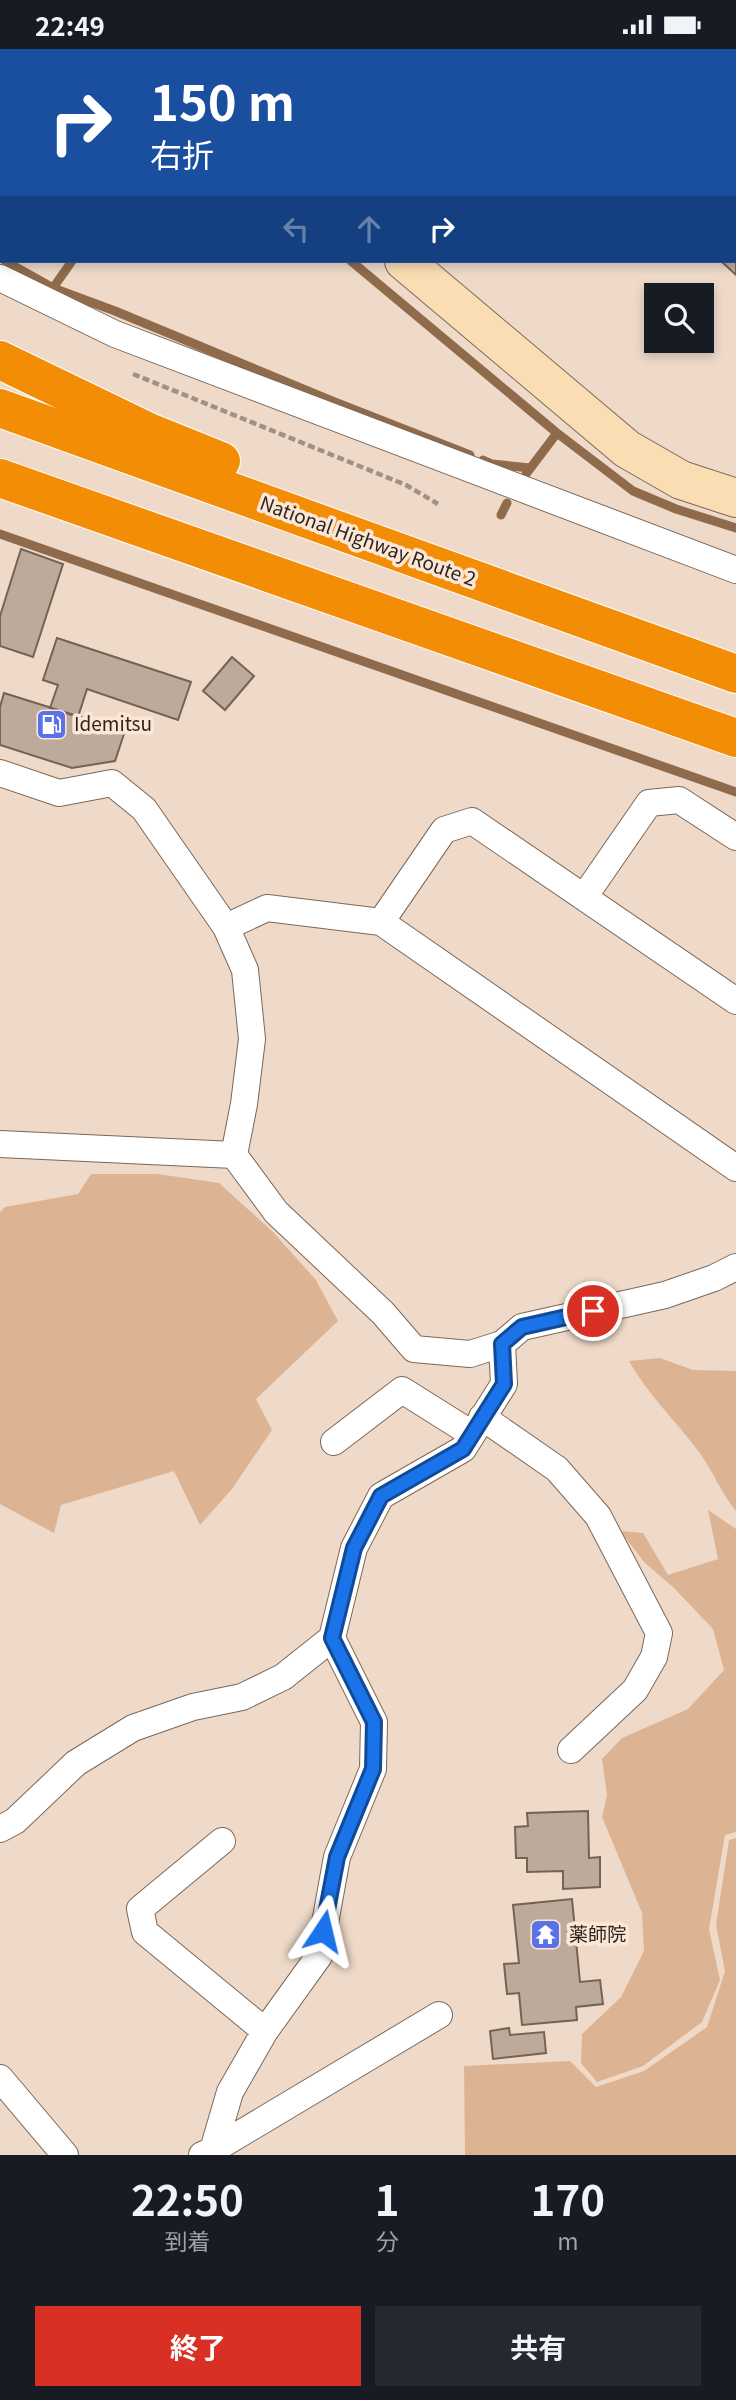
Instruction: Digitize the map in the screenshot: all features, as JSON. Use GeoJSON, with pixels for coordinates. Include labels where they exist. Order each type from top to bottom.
{"type":"FeatureCollection","features":[{"type":"Feature","properties":{"kind":"highway"},"geometry":{"type":"LineString","coordinates":[[0,360],[149,432],[536,585],[724,669]]}},
{"type":"Feature","properties":{"kind":"highway","name":"National Highway Route 2"},"geometry":{"type":"LineString","coordinates":[[0,408],[724,669]]}},
{"type":"Feature","properties":{"kind":"highway"},"geometry":{"type":"LineString","coordinates":[[0,478],[736,738]]}},
{"type":"Feature","properties":{"kind":"street"},"geometry":{"type":"LineString","coordinates":[[406,263],[626,449],[681,480],[736,498]]}},
{"type":"Feature","properties":{"kind":"street"},"geometry":{"type":"LineString","coordinates":[[0,278],[115,334],[736,570]]}},
{"type":"Feature","properties":{"kind":"street"},"geometry":{"type":"LineString","coordinates":[[0,773],[60,793],[112,783],[144,809],[226,927],[244,970],[252,1039],[234,1155],[276,1212],[383,1313],[414,1349],[470,1354],[502,1344],[522,1327],[664,1295],[714,1278],[736,1267]]}},
{"type":"Feature","properties":{"kind":"street"},"geometry":{"type":"LineString","coordinates":[[584,897],[649,803],[679,800],[736,837]]}},
{"type":"Feature","properties":{"kind":"street"},"geometry":{"type":"LineString","coordinates":[[381,922],[444,830],[472,821],[736,1001]]}},
{"type":"Feature","properties":{"kind":"street"},"geometry":{"type":"LineString","coordinates":[[226,927],[267,908],[381,922],[736,1168]]}},
{"type":"Feature","properties":{"kind":"street"},"geometry":{"type":"LineString","coordinates":[[0,1144],[234,1155]]}},
{"type":"Feature","properties":{"kind":"street"},"geometry":{"type":"LineString","coordinates":[[0,1829],[15,1821],[76,1763],[133,1728],[193,1707],[243,1697],[283,1677],[332,1638],[354,1548],[381,1496],[463,1449],[504,1384],[502,1344]]}},
{"type":"Feature","properties":{"kind":"street"},"geometry":{"type":"LineString","coordinates":[[334,1442],[402,1391],[477,1426],[557,1469],[598,1516],[659,1633],[653,1657],[635,1690],[571,1750]]}},
{"type":"Feature","properties":{"kind":"street"},"geometry":{"type":"LineString","coordinates":[[207,2153],[230,2092],[265,2031],[319,1956],[337,1857],[373,1769],[374,1722],[332,1638]]}},
{"type":"Feature","properties":{"kind":"street"},"geometry":{"type":"LineString","coordinates":[[222,1841],[140,1909],[145,1933],[265,2031]]}},
{"type":"Feature","properties":{"kind":"street"},"geometry":{"type":"LineString","coordinates":[[207,2153],[439,2015]]}},
{"type":"Feature","properties":{"kind":"street"},"geometry":{"type":"LineString","coordinates":[[0,2078],[65,2155]]}},
{"type":"Feature","properties":{"kind":"path"},"geometry":{"type":"LineString","coordinates":[[125,371],[406,485],[438,504]]}},
{"type":"Feature","properties":{"kind":"shaded area"},"geometry":{"type":"Polygon","coordinates":[[[91,1174],[158,1174],[219,1183],[273,1232],[316,1280],[338,1321],[256,1399],[272,1430],[232,1489],[200,1525],[174,1471],[61,1505],[54,1533],[0,1504],[0,1212],[5,1207],[78,1194],[91,1174]]]}},
{"type":"Feature","properties":{"kind":"shaded area"},"geometry":{"type":"Polygon","coordinates":[[[660,1358],[693,1370],[736,1371],[736,1511],[699,1452],[653,1396],[629,1361],[660,1358]]]}},
{"type":"Feature","properties":{"kind":"shaded area"},"geometry":{"type":"Polygon","coordinates":[[[708,1510],[736,1529],[736,1832],[725,1835],[709,1929],[720,1980],[702,2022],[643,2066],[597,2082],[581,2063],[582,2034],[621,1997],[644,1951],[642,1913],[602,1817],[607,1795],[602,1759],[622,1738],[688,1709],[724,1670],[713,1629],[674,1588],[645,1563],[620,1531],[643,1533],[668,1575],[718,1559],[708,1510]]]}},
{"type":"Feature","properties":{"kind":"shaded area"},"geometry":{"type":"Polygon","coordinates":[[[736,1838],[736,2155],[465,2155],[464,2066],[570,2061],[596,2087],[644,2071],[707,2027],[725,1971],[716,1925],[729,1840],[736,1838]]]}},
{"type":"Feature","properties":{"kind":"building"},"geometry":{"type":"Polygon","coordinates":[[[723,263],[736,263],[736,275],[723,263]]]}},
{"type":"Feature","properties":{"kind":"building"},"geometry":{"type":"Polygon","coordinates":[[[21,549],[63,564],[33,657],[0,646],[0,616],[21,549]]]}},
{"type":"Feature","properties":{"kind":"building"},"geometry":{"type":"Polygon","coordinates":[[[57,638],[191,682],[178,720],[87,689],[78,717],[50,708],[58,685],[43,680],[57,638]]]}},
{"type":"Feature","properties":{"kind":"building"},"geometry":{"type":"Polygon","coordinates":[[[232,657],[254,676],[225,710],[203,691],[232,657]]]}},
{"type":"Feature","properties":{"kind":"building","name":"Idemitsu"},"geometry":{"type":"Polygon","coordinates":[[[4,693],[125,731],[115,761],[72,768],[0,745],[0,707],[4,693]]]}},
{"type":"Feature","properties":{"kind":"building"},"geometry":{"type":"Polygon","coordinates":[[[588,1811],[589,1858],[600,1857],[600,1887],[563,1889],[563,1871],[527,1872],[527,1858],[516,1858],[515,1827],[528,1826],[527,1813],[588,1811]]]}},
{"type":"Feature","properties":{"kind":"building","name":"薬師院"},"geometry":{"type":"Polygon","coordinates":[[[572,1899],[580,1982],[600,1980],[603,2004],[576,2007],[577,2020],[522,2025],[519,1993],[507,1994],[504,1964],[519,1963],[513,1905],[572,1899]]]}},
{"type":"Feature","properties":{"kind":"building"},"geometry":{"type":"Polygon","coordinates":[[[509,2028],[510,2035],[544,2032],[546,2053],[493,2059],[490,2031],[509,2028]]]}},
{"type":"Feature","properties":{"kind":"waterway"},"geometry":{"type":"LineString","coordinates":[[9,263],[53,288],[470,455]]}},
{"type":"Feature","properties":{"kind":"waterway"},"geometry":{"type":"LineString","coordinates":[[53,288],[71,263]]}},
{"type":"Feature","properties":{"kind":"waterway"},"geometry":{"type":"LineString","coordinates":[[353,263],[557,433],[633,491],[676,509],[736,528]]}},
{"type":"Feature","properties":{"kind":"waterway"},"geometry":{"type":"LineString","coordinates":[[526,474],[557,433]]}},
{"type":"Feature","properties":{"kind":"waterway"},"geometry":{"type":"LineString","coordinates":[[483,460],[492,464],[530,468]]}},
{"type":"Feature","properties":{"kind":"waterway"},"geometry":{"type":"LineString","coordinates":[[501,515],[507,503]]}},
{"type":"Feature","properties":{"kind":"waterway"},"geometry":{"type":"LineString","coordinates":[[0,534],[736,792]]}},
{"type":"Feature","properties":{"kind":"place","name":"Idemitsu"},"geometry":{"type":"Point","coordinates":[51,724]}},
{"type":"Feature","properties":{"kind":"place","name":"薬師院"},"geometry":{"type":"Point","coordinates":[546,1934]}},
{"type":"Feature","properties":{"kind":"route"},"geometry":{"type":"LineString","coordinates":[[323,1931],[337,1857],[373,1769],[374,1722],[332,1638],[354,1548],[381,1496],[463,1449],[504,1384],[502,1344],[522,1327],[593,1311]]}}]}
